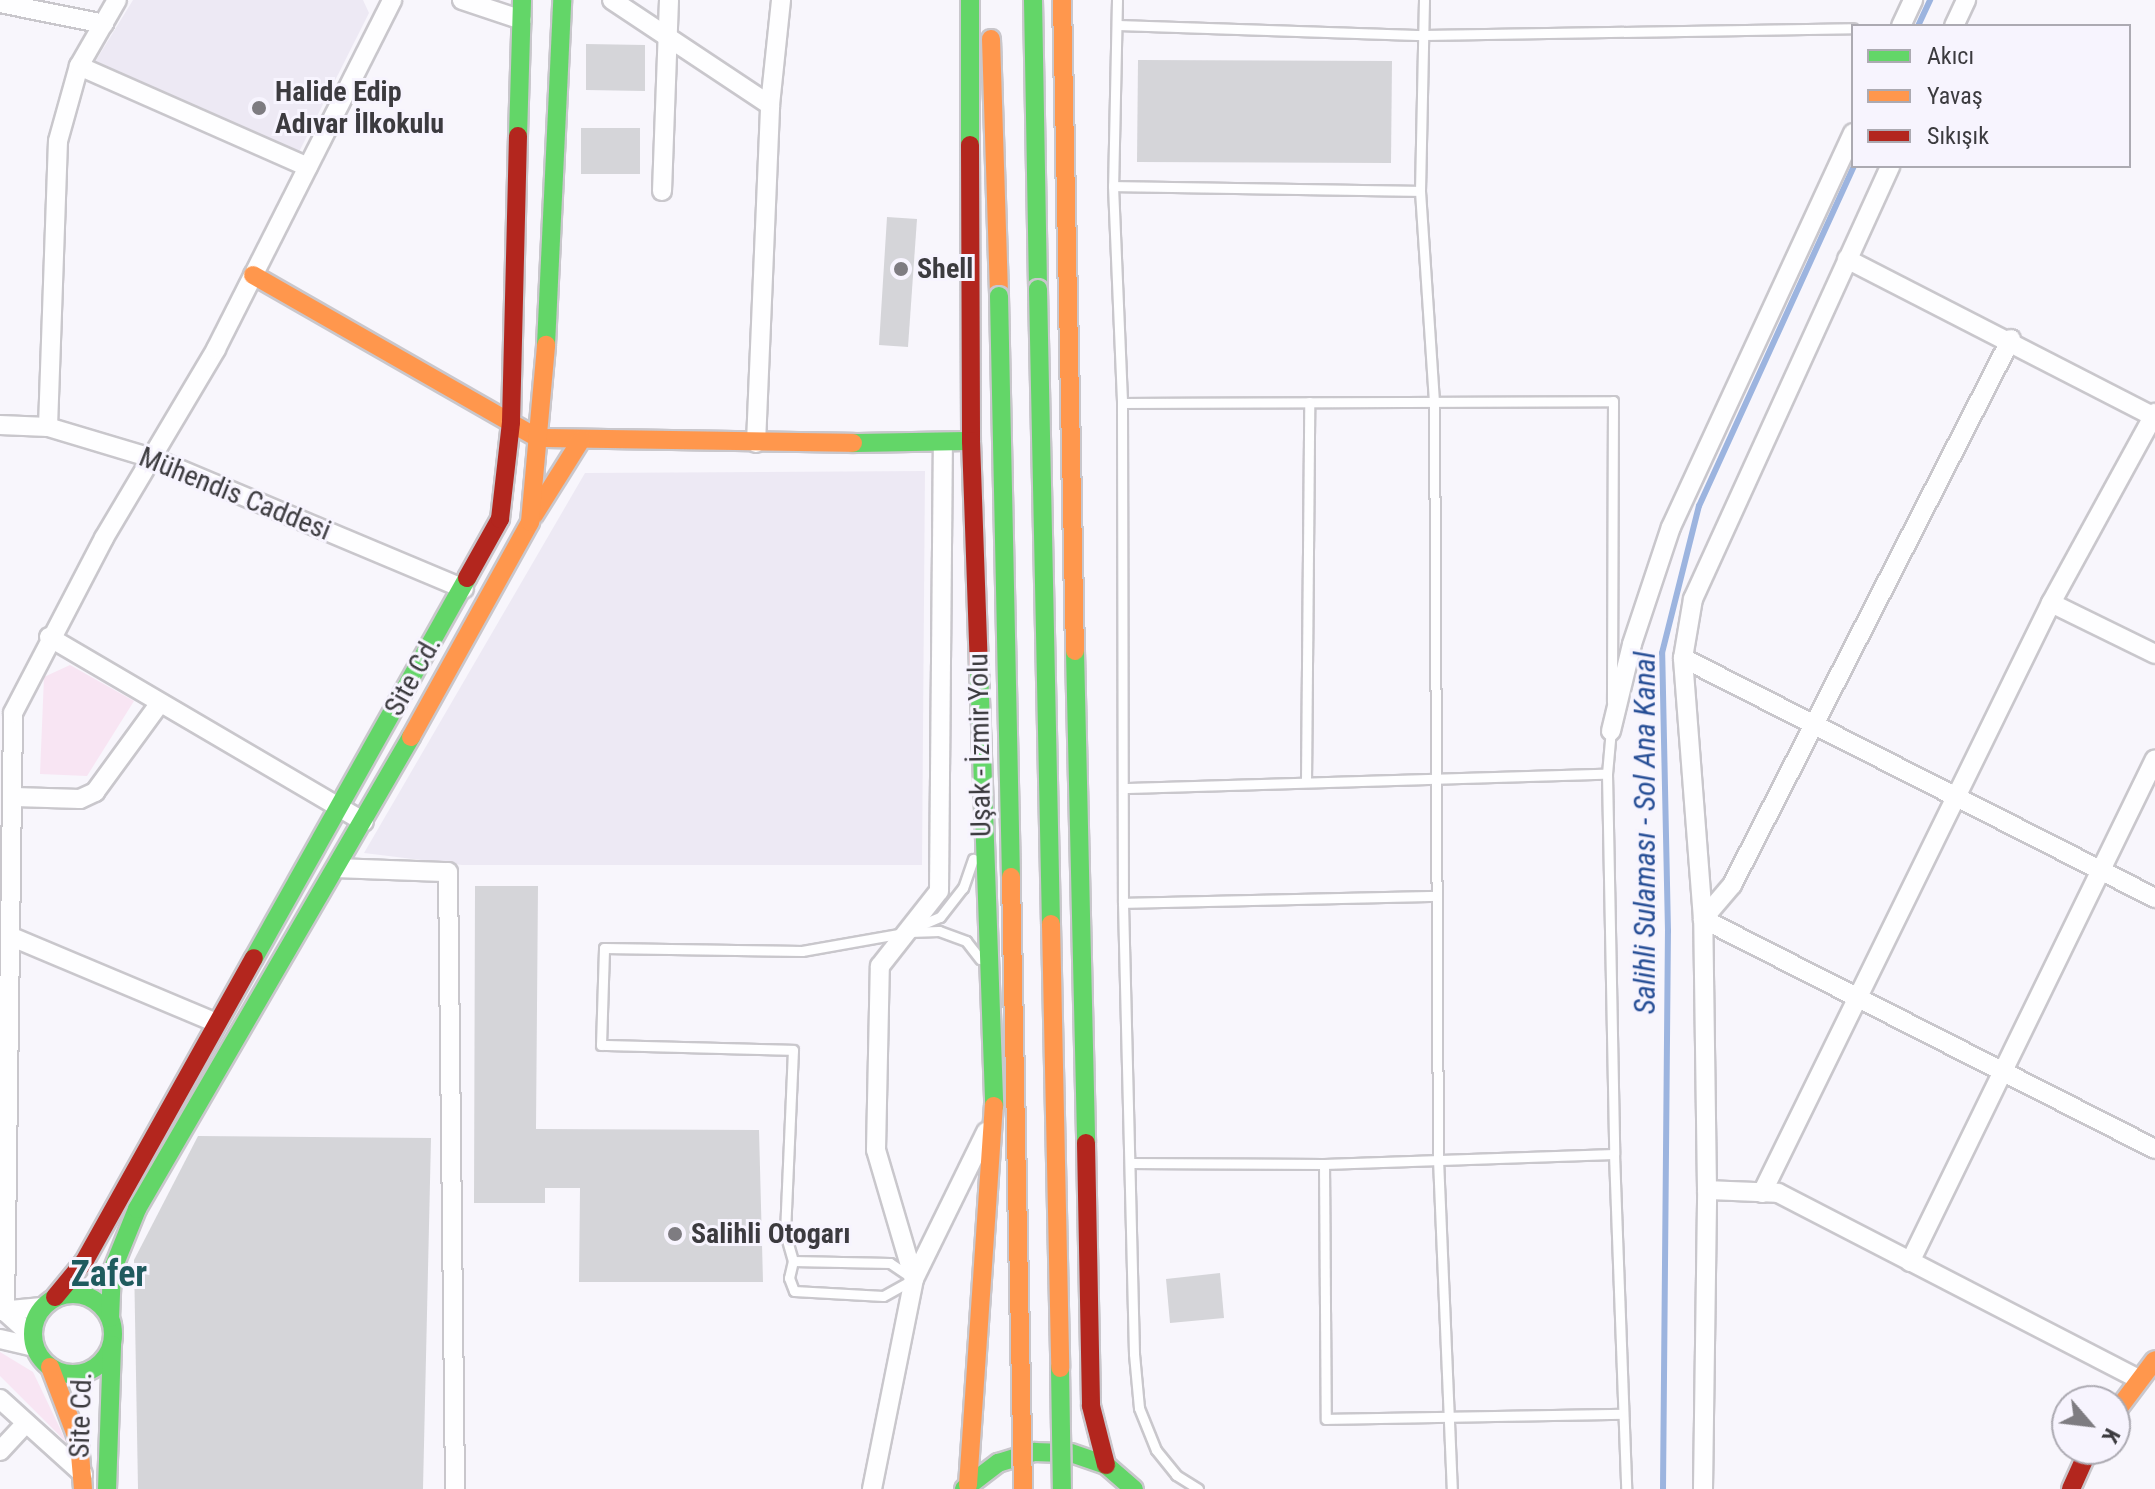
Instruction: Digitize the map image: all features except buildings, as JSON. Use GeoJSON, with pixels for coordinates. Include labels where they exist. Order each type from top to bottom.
{"type":"FeatureCollection","features":[{"type":"Feature","properties":{"kind":"main road","name":"Site Cd."},"geometry":{"type":"LineString","coordinates":[[48,1302],[84,1262],[337,808],[464,589],[500,519],[511,422],[522,0]]}},
{"type":"Feature","properties":{"kind":"main road","name":"Site Cd."},"geometry":{"type":"LineString","coordinates":[[110,1318],[112,1271],[137,1209],[364,822],[530,522],[538,438],[562,0]]}},
{"type":"Feature","properties":{"kind":"main road"},"geometry":{"type":"LineString","coordinates":[[966,1487],[994,1115],[982,834],[971,441],[970,0]]}},
{"type":"Feature","properties":{"kind":"main road","name":"Uşak - İzmir Yolu"},"geometry":{"type":"LineString","coordinates":[[990,0],[999,296],[1023,1489]]}},
{"type":"Feature","properties":{"kind":"main road"},"geometry":{"type":"LineString","coordinates":[[1033,0],[1062,1489]]}},
{"type":"Feature","properties":{"kind":"main road"},"geometry":{"type":"LineString","coordinates":[[1062,0],[1091,1406],[1106,1465]]}},
{"type":"Feature","properties":{"kind":"main road"},"geometry":{"type":"LineString","coordinates":[[253,275],[538,438],[943,445],[971,441]]}},
{"type":"Feature","properties":{"kind":"main road"},"geometry":{"type":"LineString","coordinates":[[530,522],[581,440]]}},
{"type":"Feature","properties":{"kind":"main road"},"geometry":{"type":"LineString","coordinates":[[50,1367],[87,1372],[98,1366],[112,1344],[110,1318],[97,1301],[81,1293],[48,1302],[33,1342],[50,1367],[79,1443],[83,1482]]}},
{"type":"Feature","properties":{"kind":"main road","name":"Site Cd."},"geometry":{"type":"LineString","coordinates":[[107,1489],[112,1344]]}},
{"type":"Feature","properties":{"kind":"main road"},"geometry":{"type":"LineString","coordinates":[[2131,1392],[2155,1360]]}},
{"type":"Feature","properties":{"kind":"main road"},"geometry":{"type":"LineString","coordinates":[[966,1487],[998,1463],[1034,1452],[1071,1453],[1106,1465],[1134,1489]]}},
{"type":"Feature","properties":{"kind":"main road"},"geometry":{"type":"LineString","coordinates":[[2071,1489],[2082,1465]]}},
{"type":"Feature","properties":{"kind":"street"},"geometry":{"type":"LineString","coordinates":[[48,427],[58,141],[79,66],[117,0]]}},
{"type":"Feature","properties":{"kind":"street"},"geometry":{"type":"LineString","coordinates":[[33,1342],[3,1312],[4,1082],[12,937],[15,797],[6,713],[155,459],[253,275],[392,0]]}},
{"type":"Feature","properties":{"kind":"street"},"geometry":{"type":"LineString","coordinates":[[462,0],[522,20]]}},
{"type":"Feature","properties":{"kind":"street"},"geometry":{"type":"LineString","coordinates":[[612,0],[770,105]]}},
{"type":"Feature","properties":{"kind":"street"},"geometry":{"type":"LineString","coordinates":[[662,191],[669,0]]}},
{"type":"Feature","properties":{"kind":"street"},"geometry":{"type":"LineString","coordinates":[[756,443],[770,105],[781,0]]}},
{"type":"Feature","properties":{"kind":"street"},"geometry":{"type":"LineString","coordinates":[[1902,24],[1913,0]]}},
{"type":"Feature","properties":{"kind":"street"},"geometry":{"type":"LineString","coordinates":[[1955,24],[1966,0]]}},
{"type":"Feature","properties":{"kind":"street"},"geometry":{"type":"LineString","coordinates":[[0,3],[104,24]]}},
{"type":"Feature","properties":{"kind":"street"},"geometry":{"type":"LineString","coordinates":[[79,66],[308,167]]}},
{"type":"Feature","properties":{"kind":"street"},"geometry":{"type":"LineString","coordinates":[[1611,731],[1632,644],[1671,527],[1851,137]]}},
{"type":"Feature","properties":{"kind":"street"},"geometry":{"type":"LineString","coordinates":[[1703,1489],[1707,1190],[1703,919],[1683,658],[1693,599],[1889,168]]}},
{"type":"Feature","properties":{"kind":"street"},"geometry":{"type":"LineString","coordinates":[[1762,1193],[1857,993],[2051,603],[2154,416],[2011,339],[1847,259]]}},
{"type":"Feature","properties":{"kind":"street"},"geometry":{"type":"LineString","coordinates":[[1703,919],[1732,885],[2011,339]]}},
{"type":"Feature","properties":{"kind":"street","name":"Mühendis Caddesi"},"geometry":{"type":"LineString","coordinates":[[0,425],[48,427],[155,459],[464,589]]}},
{"type":"Feature","properties":{"kind":"street"},"geometry":{"type":"LineString","coordinates":[[914,1279],[876,1150],[880,966],[939,891],[943,445]]}},
{"type":"Feature","properties":{"kind":"street"},"geometry":{"type":"LineString","coordinates":[[2051,603],[2155,654]]}},
{"type":"Feature","properties":{"kind":"street"},"geometry":{"type":"LineString","coordinates":[[49,637],[364,822]]}},
{"type":"Feature","properties":{"kind":"street"},"geometry":{"type":"LineString","coordinates":[[1683,658],[1954,799],[2155,898]]}},
{"type":"Feature","properties":{"kind":"street"},"geometry":{"type":"LineString","coordinates":[[15,797],[80,799],[95,792],[160,703]]}},
{"type":"Feature","properties":{"kind":"street"},"geometry":{"type":"LineString","coordinates":[[1910,1262],[2155,759]]}},
{"type":"Feature","properties":{"kind":"street"},"geometry":{"type":"LineString","coordinates":[[337,868],[448,872],[455,1489]]}},
{"type":"Feature","properties":{"kind":"street"},"geometry":{"type":"LineString","coordinates":[[1703,919],[2153,1143]]}},
{"type":"Feature","properties":{"kind":"street"},"geometry":{"type":"LineString","coordinates":[[12,937],[217,1023]]}},
{"type":"Feature","properties":{"kind":"street"},"geometry":{"type":"LineString","coordinates":[[872,1489],[914,1279],[994,1115]]}},
{"type":"Feature","properties":{"kind":"street"},"geometry":{"type":"LineString","coordinates":[[1707,1190],[1778,1193],[2140,1380]]}},
{"type":"Feature","properties":{"kind":"street"},"geometry":{"type":"LineString","coordinates":[[3,1312],[48,1302]]}},
{"type":"Feature","properties":{"kind":"street"},"geometry":{"type":"LineString","coordinates":[[0,1339],[33,1342]]}},
{"type":"Feature","properties":{"kind":"street"},"geometry":{"type":"LineString","coordinates":[[0,1399],[83,1482]]}},
{"type":"Feature","properties":{"kind":"street"},"geometry":{"type":"LineString","coordinates":[[0,1451],[26,1423]]}},
{"type":"Feature","properties":{"kind":"lane"},"geometry":{"type":"LineString","coordinates":[[1117,0],[1113,186],[1122,403],[1123,903],[1139,1408],[1156,1450],[1176,1475],[1198,1489]]}},
{"type":"Feature","properties":{"kind":"lane"},"geometry":{"type":"LineString","coordinates":[[1424,0],[1420,191],[1434,400],[1432,778],[1438,1159],[1452,1489]]}},
{"type":"Feature","properties":{"kind":"lane"},"geometry":{"type":"LineString","coordinates":[[1118,25],[1424,35],[1851,28]]}},
{"type":"Feature","properties":{"kind":"lane"},"geometry":{"type":"LineString","coordinates":[[1113,186],[1420,191]]}},
{"type":"Feature","properties":{"kind":"lane"},"geometry":{"type":"LineString","coordinates":[[1122,403],[1613,401],[1611,731],[1607,774],[1620,1414],[1626,1489]]}},
{"type":"Feature","properties":{"kind":"lane"},"geometry":{"type":"LineString","coordinates":[[1306,781],[1309,402]]}},
{"type":"Feature","properties":{"kind":"lane"},"geometry":{"type":"LineString","coordinates":[[1124,788],[1607,774]]}},
{"type":"Feature","properties":{"kind":"lane"},"geometry":{"type":"LineString","coordinates":[[904,933],[940,917],[963,888],[982,834]]}},
{"type":"Feature","properties":{"kind":"lane"},"geometry":{"type":"LineString","coordinates":[[1123,903],[1436,896]]}},
{"type":"Feature","properties":{"kind":"lane"},"geometry":{"type":"LineString","coordinates":[[793,1261],[890,1263],[914,1279],[883,1296],[794,1291],[789,1278],[793,1261],[785,1233],[793,1050],[601,1045],[604,948],[802,951],[904,933],[939,931],[966,941],[988,969]]}},
{"type":"Feature","properties":{"kind":"lane"},"geometry":{"type":"LineString","coordinates":[[1130,1163],[1324,1164],[1614,1154]]}},
{"type":"Feature","properties":{"kind":"lane"},"geometry":{"type":"LineString","coordinates":[[1324,1164],[1326,1419],[1620,1414]]}},
{"type":"Feature","properties":{"kind":"shaded area","name":"Halide Edip Adıvar İlkokulu"},"geometry":{"type":"Polygon","coordinates":[[[133,0],[363,0],[369,13],[298,154],[95,62],[133,0]]]}},
{"type":"Feature","properties":{"kind":"shaded area"},"geometry":{"type":"Polygon","coordinates":[[[925,471],[922,865],[462,865],[364,853],[585,473],[925,471]]]}},
{"type":"Feature","properties":{"kind":"shaded area"},"geometry":{"type":"Polygon","coordinates":[[[70,665],[134,701],[87,776],[40,774],[44,677],[70,665]]]}},
{"type":"Feature","properties":{"kind":"shaded area"},"geometry":{"type":"Polygon","coordinates":[[[0,1352],[33,1372],[67,1443],[0,1376],[0,1352]]]}},
{"type":"Feature","properties":{"kind":"waterway","name":"Salihli Sulaması - Sol Ana Kanal"},"geometry":{"type":"LineString","coordinates":[[1919,24],[1930,0]]}},
{"type":"Feature","properties":{"kind":"waterway","name":"Salihli Sulaması - Sol Ana Kanal"},"geometry":{"type":"LineString","coordinates":[[1663,1489],[1668,931],[1662,653],[1699,506],[1853,168]]}},
{"type":"Feature","properties":{"kind":"traffic: fast"},"geometry":{"type":"LineString","coordinates":[[518,136],[522,0]]}},
{"type":"Feature","properties":{"kind":"traffic: fast"},"geometry":{"type":"LineString","coordinates":[[546,345],[562,0]]}},
{"type":"Feature","properties":{"kind":"traffic: fast"},"geometry":{"type":"LineString","coordinates":[[970,0],[970,145]]}},
{"type":"Feature","properties":{"kind":"traffic: fast"},"geometry":{"type":"LineString","coordinates":[[1033,0],[1038,289]]}},
{"type":"Feature","properties":{"kind":"traffic: fast"},"geometry":{"type":"LineString","coordinates":[[1038,289],[1051,924]]}},
{"type":"Feature","properties":{"kind":"traffic: fast"},"geometry":{"type":"LineString","coordinates":[[999,296],[1011,877]]}},
{"type":"Feature","properties":{"kind":"traffic: fast"},"geometry":{"type":"LineString","coordinates":[[853,443],[971,441]]}},
{"type":"Feature","properties":{"kind":"traffic: fast"},"geometry":{"type":"LineString","coordinates":[[254,958],[467,578]]}},
{"type":"Feature","properties":{"kind":"traffic: fast"},"geometry":{"type":"LineString","coordinates":[[1075,651],[1086,1143]]}},
{"type":"Feature","properties":{"kind":"traffic: fast"},"geometry":{"type":"LineString","coordinates":[[979,669],[994,1106]]}},
{"type":"Feature","properties":{"kind":"traffic: fast"},"geometry":{"type":"LineString","coordinates":[[110,1318],[112,1271],[137,1209],[411,737]]}},
{"type":"Feature","properties":{"kind":"traffic: fast"},"geometry":{"type":"LineString","coordinates":[[65,1294],[81,1294],[102,1305],[113,1326],[113,1334],[113,1342],[102,1363],[81,1374],[65,1374],[51,1368],[39,1356],[33,1342],[33,1326],[39,1312],[51,1300],[65,1294]]}},
{"type":"Feature","properties":{"kind":"traffic: fast"},"geometry":{"type":"LineString","coordinates":[[107,1489],[112,1345]]}},
{"type":"Feature","properties":{"kind":"traffic: fast"},"geometry":{"type":"LineString","coordinates":[[1060,1368],[1062,1489]]}},
{"type":"Feature","properties":{"kind":"traffic: fast"},"geometry":{"type":"LineString","coordinates":[[964,1489],[998,1463],[1034,1452],[1071,1453],[1106,1465],[1134,1489]]}},
{"type":"Feature","properties":{"kind":"traffic: slow"},"geometry":{"type":"LineString","coordinates":[[1062,0],[1075,651]]}},
{"type":"Feature","properties":{"kind":"traffic: slow"},"geometry":{"type":"LineString","coordinates":[[991,39],[999,296]]}},
{"type":"Feature","properties":{"kind":"traffic: slow"},"geometry":{"type":"LineString","coordinates":[[253,275],[538,438],[853,443]]}},
{"type":"Feature","properties":{"kind":"traffic: slow"},"geometry":{"type":"LineString","coordinates":[[411,737],[530,522],[546,345]]}},
{"type":"Feature","properties":{"kind":"traffic: slow"},"geometry":{"type":"LineString","coordinates":[[534,515],[581,440]]}},
{"type":"Feature","properties":{"kind":"traffic: slow"},"geometry":{"type":"LineString","coordinates":[[1011,877],[1023,1489]]}},
{"type":"Feature","properties":{"kind":"traffic: slow"},"geometry":{"type":"LineString","coordinates":[[1051,924],[1060,1368]]}},
{"type":"Feature","properties":{"kind":"traffic: slow"},"geometry":{"type":"LineString","coordinates":[[968,1485],[994,1106]]}},
{"type":"Feature","properties":{"kind":"traffic: slow"},"geometry":{"type":"LineString","coordinates":[[2131,1392],[2155,1360]]}},
{"type":"Feature","properties":{"kind":"traffic: slow"},"geometry":{"type":"LineString","coordinates":[[50,1367],[79,1443],[83,1489]]}},
{"type":"Feature","properties":{"kind":"traffic: jam"},"geometry":{"type":"LineString","coordinates":[[467,578],[500,519],[511,422],[518,136]]}},
{"type":"Feature","properties":{"kind":"traffic: jam"},"geometry":{"type":"LineString","coordinates":[[970,145],[971,441],[979,669]]}},
{"type":"Feature","properties":{"kind":"traffic: jam"},"geometry":{"type":"LineString","coordinates":[[55,1297],[84,1262],[254,958]]}},
{"type":"Feature","properties":{"kind":"traffic: jam"},"geometry":{"type":"LineString","coordinates":[[1086,1143],[1091,1406],[1106,1465]]}},
{"type":"Feature","properties":{"kind":"traffic: jam"},"geometry":{"type":"LineString","coordinates":[[2071,1489],[2082,1465]]}},
{"type":"Feature","properties":{"kind":"place","name":"Halide Edip Adıvar İlkokulu"},"geometry":{"type":"Point","coordinates":[259,108]}},
{"type":"Feature","properties":{"kind":"place","name":"Shell"},"geometry":{"type":"Point","coordinates":[901,269]}},
{"type":"Feature","properties":{"kind":"place","name":"Salihli Otogarı"},"geometry":{"type":"Point","coordinates":[675,1234]}},
{"type":"Feature","properties":{"kind":"district","name":"Zafer"},"geometry":{"type":"Point","coordinates":[109,1275]}}]}
